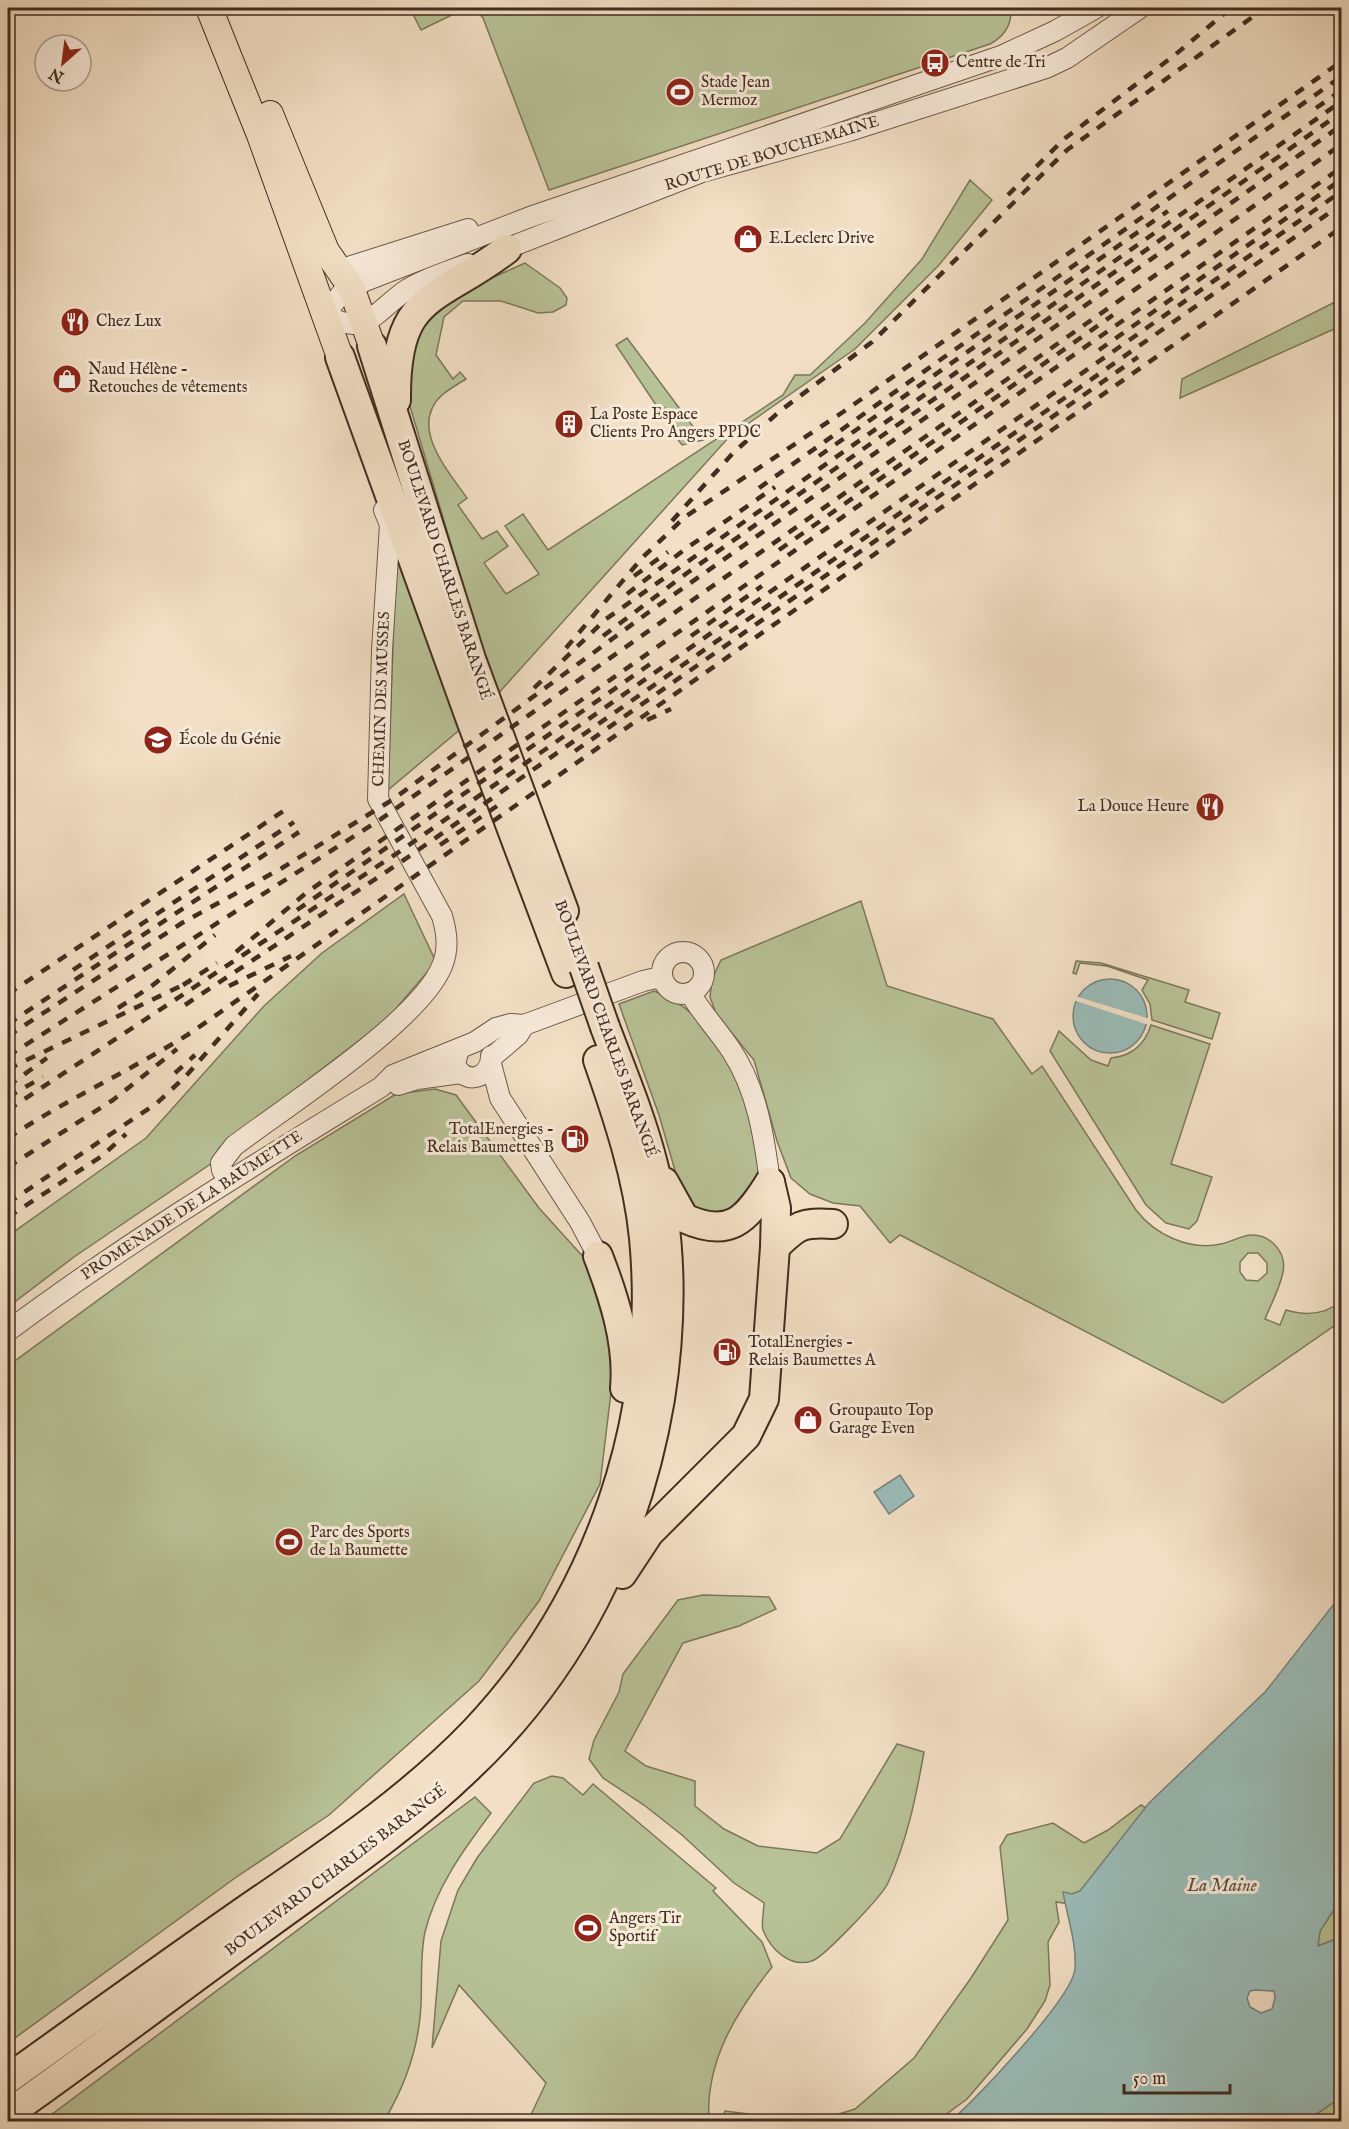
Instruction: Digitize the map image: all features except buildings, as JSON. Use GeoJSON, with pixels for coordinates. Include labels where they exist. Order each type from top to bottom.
{"type":"FeatureCollection","features":[{"type":"Feature","properties":{"kind":"highway"},"geometry":{"type":"LineString","coordinates":[[396,426],[399,347],[413,315],[434,294],[483,267],[507,249]]}},
{"type":"Feature","properties":{"kind":"highway","name":"BOULEVARD CHARLES BARANGÉ"},"geometry":{"type":"LineString","coordinates":[[8,2114],[356,1859],[469,1768],[521,1711],[558,1660],[597,1598],[621,1546],[640,1491],[654,1435],[663,1377],[669,1312],[667,1261],[654,1166],[596,1030],[575,970],[396,426],[369,329]]}},
{"type":"Feature","properties":{"kind":"highway","name":"BOULEVARD CHARLES BARANGÉ"},"geometry":{"type":"LineString","coordinates":[[340,357],[450,664],[575,970]]}},
{"type":"Feature","properties":{"kind":"highway","name":"BOULEVARD CHARLES BARANGÉ"},"geometry":{"type":"LineString","coordinates":[[8,2079],[342,1844],[405,1796],[474,1732],[525,1670],[575,1594],[616,1495],[628,1448],[641,1378],[646,1316],[644,1236],[632,1172],[600,1067],[596,1030]]}},
{"type":"Feature","properties":{"kind":"highway"},"geometry":{"type":"LineString","coordinates":[[588,1099],[600,1067]]}},
{"type":"Feature","properties":{"kind":"highway"},"geometry":{"type":"LineString","coordinates":[[654,1166],[684,1218],[717,1229],[743,1218],[770,1182]]}},
{"type":"Feature","properties":{"kind":"highway"},"geometry":{"type":"LineString","coordinates":[[597,1598],[614,1587],[649,1533],[746,1436],[764,1399],[776,1208],[770,1182]]}},
{"type":"Feature","properties":{"kind":"highway"},"geometry":{"type":"LineString","coordinates":[[774,1247],[793,1229],[809,1222],[833,1224]]}},
{"type":"Feature","properties":{"kind":"highway"},"geometry":{"type":"LineString","coordinates":[[598,1256],[610,1287],[623,1340],[626,1382],[623,1416],[628,1448]]}},
{"type":"Feature","properties":{"kind":"main road"},"geometry":{"type":"LineString","coordinates":[[209,8],[260,135],[310,244]]}},
{"type":"Feature","properties":{"kind":"main road"},"geometry":{"type":"LineString","coordinates":[[226,8],[254,82],[274,122],[310,244]]}},
{"type":"Feature","properties":{"kind":"main road","name":"BOULEVARD CHARLES BARANGÉ"},"geometry":{"type":"LineString","coordinates":[[310,244],[345,279],[369,329]]}},
{"type":"Feature","properties":{"kind":"main road","name":"BOULEVARD CHARLES BARANGÉ"},"geometry":{"type":"LineString","coordinates":[[310,244],[325,314],[340,357]]}},
{"type":"Feature","properties":{"kind":"street","name":"ROUTE DE BOUCHEMAINE"},"geometry":{"type":"LineString","coordinates":[[325,314],[337,299],[345,279],[1001,56],[1055,31],[1096,8]]}},
{"type":"Feature","properties":{"kind":"street","name":"ROUTE DE BOUCHEMAINE"},"geometry":{"type":"LineString","coordinates":[[369,329],[397,297],[423,281],[702,172],[849,131],[1046,68],[1066,58],[1140,8]]}},
{"type":"Feature","properties":{"kind":"street"},"geometry":{"type":"LineString","coordinates":[[325,314],[342,323],[369,329]]}},
{"type":"Feature","properties":{"kind":"street","name":"BOULEVARD CHARLES BARANGÉ"},"geometry":{"type":"LineString","coordinates":[[340,357],[347,408],[366,462]]}},
{"type":"Feature","properties":{"kind":"street","name":"CHEMIN DES MUSSES"},"geometry":{"type":"LineString","coordinates":[[228,1180],[221,1163],[234,1146],[338,1070],[405,1014],[435,980],[446,950],[446,934],[442,916],[378,799],[382,650],[390,525],[366,462]]}},
{"type":"Feature","properties":{"kind":"street"},"geometry":{"type":"LineString","coordinates":[[688,952],[700,960],[704,973],[700,985],[690,993],[675,993],[664,984],[661,977],[663,963],[673,954],[688,952]]}},
{"type":"Feature","properties":{"kind":"street","name":"PROMENADE DE LA BAUMETTE"},"geometry":{"type":"LineString","coordinates":[[8,1331],[83,1275],[228,1180],[381,1087],[393,1075],[467,1045],[496,1028],[511,1024],[524,1025],[643,981],[661,977]]}},
{"type":"Feature","properties":{"kind":"street"},"geometry":{"type":"LineString","coordinates":[[690,993],[731,1051],[748,1084],[762,1125],[770,1182]]}},
{"type":"Feature","properties":{"kind":"street","name":"PROMENADE DE LA BAUMETTE"},"geometry":{"type":"LineString","coordinates":[[381,1087],[466,1075],[482,1076],[491,1061],[518,1035],[524,1025]]}},
{"type":"Feature","properties":{"kind":"street"},"geometry":{"type":"LineString","coordinates":[[500,1098],[466,1075],[455,1064],[467,1045],[486,1047],[500,1098],[580,1222],[598,1256]]}},
{"type":"Feature","properties":{"kind":"green space"},"geometry":{"type":"Polygon","coordinates":[[[410,8],[466,8],[421,30],[410,8]]]}},
{"type":"Feature","properties":{"kind":"green space","name":"Stade Jean Mermoz"},"geometry":{"type":"Polygon","coordinates":[[[474,8],[1011,8],[1011,14],[1006,29],[990,44],[549,190],[483,18],[474,8]]]}},
{"type":"Feature","properties":{"kind":"green space"},"geometry":{"type":"Polygon","coordinates":[[[970,180],[992,200],[939,265],[855,349],[729,437],[496,696],[409,403],[408,372],[412,347],[422,327],[436,311],[475,286],[525,263],[560,288],[567,298],[566,305],[553,312],[538,313],[501,301],[463,301],[444,317],[436,355],[453,379],[460,372],[466,379],[442,395],[433,407],[429,420],[430,434],[442,462],[467,498],[458,505],[482,539],[497,531],[508,546],[484,563],[506,594],[539,574],[505,526],[523,514],[548,550],[783,395],[795,375],[810,375],[865,323],[922,259],[970,180]]]}},
{"type":"Feature","properties":{"kind":"green space"},"geometry":{"type":"Polygon","coordinates":[[[1341,299],[1341,326],[1180,398],[1182,379],[1341,299]]]}},
{"type":"Feature","properties":{"kind":"green space"},"geometry":{"type":"Polygon","coordinates":[[[627,338],[703,440],[682,445],[670,429],[677,426],[665,408],[660,411],[616,345],[627,338]]]}},
{"type":"Feature","properties":{"kind":"green space"},"geometry":{"type":"Polygon","coordinates":[[[396,555],[463,727],[388,790],[396,555]]]}},
{"type":"Feature","properties":{"kind":"green space"},"geometry":{"type":"Polygon","coordinates":[[[404,894],[436,962],[387,1019],[219,1148],[212,1163],[74,1257],[8,1307],[8,1236],[146,1138],[264,1006],[322,953],[404,894]]]}},
{"type":"Feature","properties":{"kind":"green space"},"geometry":{"type":"Polygon","coordinates":[[[861,901],[887,986],[993,1019],[1032,1074],[1042,1066],[1136,1210],[1153,1227],[1174,1239],[1197,1245],[1221,1244],[1248,1235],[1265,1238],[1276,1246],[1284,1265],[1280,1284],[1265,1319],[1280,1325],[1286,1310],[1301,1313],[1322,1312],[1341,1301],[1341,1321],[1223,1403],[900,1235],[890,1243],[860,1206],[833,1203],[810,1194],[791,1178],[777,1141],[754,1060],[716,1014],[710,997],[712,979],[721,960],[861,901]],[[1248,1253],[1240,1262],[1240,1272],[1246,1280],[1258,1281],[1267,1273],[1267,1263],[1258,1253],[1248,1253]]]}},
{"type":"Feature","properties":{"kind":"green space"},"geometry":{"type":"Polygon","coordinates":[[[1076,961],[1101,963],[1189,990],[1185,1002],[1220,1013],[1212,1039],[1152,1020],[1150,1004],[1142,990],[1148,980],[1107,966],[1080,963],[1076,974],[1073,973],[1076,961]]]}},
{"type":"Feature","properties":{"kind":"green space"},"geometry":{"type":"Polygon","coordinates":[[[654,991],[674,1000],[708,1030],[734,1070],[744,1092],[751,1114],[760,1162],[749,1192],[728,1216],[703,1217],[683,1198],[659,1115],[619,1004],[654,991]]]}},
{"type":"Feature","properties":{"kind":"green space"},"geometry":{"type":"Polygon","coordinates":[[[1151,1025],[1210,1044],[1171,1164],[1212,1177],[1197,1221],[1189,1229],[1166,1223],[1146,1205],[1050,1051],[1059,1031],[1091,1060],[1108,1066],[1111,1058],[1125,1055],[1137,1048],[1151,1025]]]}},
{"type":"Feature","properties":{"kind":"green space","name":"Parc des Sports de la Baumette"},"geometry":{"type":"Polygon","coordinates":[[[435,1089],[456,1095],[539,1208],[585,1259],[615,1359],[600,1484],[539,1601],[479,1681],[329,1815],[235,1878],[8,2043],[8,1366],[295,1156],[396,1094],[435,1089]]]}},
{"type":"Feature","properties":{"kind":"green space"},"geometry":{"type":"Polygon","coordinates":[[[703,1595],[769,1597],[776,1609],[739,1626],[683,1643],[625,1751],[646,1766],[695,1781],[695,1806],[724,1829],[758,1846],[817,1853],[840,1839],[897,1744],[924,1752],[910,1819],[901,1851],[888,1883],[852,1925],[812,1961],[796,1962],[782,1956],[771,1944],[763,1930],[764,1903],[734,1883],[682,1835],[644,1805],[603,1778],[589,1759],[594,1740],[619,1692],[623,1674],[678,1600],[703,1595]]]}},
{"type":"Feature","properties":{"kind":"green space"},"geometry":{"type":"Polygon","coordinates":[[[552,1776],[563,1778],[583,1795],[593,1784],[716,1888],[713,1891],[762,1942],[772,1967],[735,2020],[718,2058],[709,2099],[709,2121],[528,2121],[546,2083],[459,1985],[432,2048],[441,1941],[458,1890],[477,1858],[534,1783],[552,1776]]]}},
{"type":"Feature","properties":{"kind":"green space"},"geometry":{"type":"Polygon","coordinates":[[[475,1797],[491,1813],[452,1869],[430,1915],[422,1950],[420,2020],[414,2050],[404,2080],[384,2121],[43,2121],[475,1797]]]}},
{"type":"Feature","properties":{"kind":"green space"},"geometry":{"type":"Polygon","coordinates":[[[1141,1805],[1168,1821],[1077,1905],[1056,1902],[1059,1922],[1048,1942],[1050,1985],[1045,2001],[1027,2029],[967,2099],[937,2121],[813,2122],[855,2109],[914,2058],[971,1978],[1008,1920],[1000,1847],[1007,1835],[1053,1823],[1084,1843],[1108,1830],[1141,1805]]]}},
{"type":"Feature","properties":{"kind":"green space"},"geometry":{"type":"Polygon","coordinates":[[[1341,1899],[1341,1937],[1318,1946],[1320,1931],[1341,1899]]]}},
{"type":"Feature","properties":{"kind":"green space"},"geometry":{"type":"Polygon","coordinates":[[[1341,2097],[1341,2121],[1306,2122],[1341,2097]]]}},
{"type":"Feature","properties":{"kind":"green space"},"geometry":{"type":"Polygon","coordinates":[[[725,2111],[748,2114],[752,2121],[721,2121],[725,2111]]]}},
{"type":"Feature","properties":{"kind":"water"},"geometry":{"type":"Polygon","coordinates":[[[1110,979],[1131,985],[1141,995],[1147,1016],[1141,1037],[1131,1047],[1110,1053],[1089,1047],[1079,1037],[1073,1016],[1079,995],[1089,985],[1110,979]]]}},
{"type":"Feature","properties":{"kind":"water"},"geometry":{"type":"Polygon","coordinates":[[[900,1475],[914,1496],[889,1514],[874,1492],[900,1475]]]}},
{"type":"Feature","properties":{"kind":"water","name":"La Maine"},"geometry":{"type":"Polygon","coordinates":[[[1341,1595],[1341,1899],[1320,1931],[1318,1946],[1341,1937],[1341,2097],[1306,2121],[951,2121],[1022,2047],[1070,1983],[1075,1969],[1075,1950],[1063,1892],[1072,1894],[1080,1891],[1149,1803],[1266,1691],[1341,1595]],[[1250,1991],[1247,1998],[1250,2007],[1261,2013],[1272,2009],[1274,1991],[1250,1991]]]}},
{"type":"Feature","properties":{"kind":"pier"},"geometry":{"type":"Polygon","coordinates":[[[1075,996],[1150,1019],[1149,1025],[1073,1000],[1075,996]]]}},
{"type":"Feature","properties":{"kind":"railway"},"geometry":{"type":"LineString","coordinates":[[1008,195],[1064,139],[1176,54],[1231,8]]}},
{"type":"Feature","properties":{"kind":"railway"},"geometry":{"type":"LineString","coordinates":[[672,521],[733,453],[780,411],[872,342],[1067,150],[1265,8]]}},
{"type":"Feature","properties":{"kind":"railway"},"geometry":{"type":"LineString","coordinates":[[566,648],[642,558],[685,517],[843,412],[1342,61]]}},
{"type":"Feature","properties":{"kind":"railway"},"geometry":{"type":"LineString","coordinates":[[759,488],[1342,76]]}},
{"type":"Feature","properties":{"kind":"railway"},"geometry":{"type":"LineString","coordinates":[[1316,108],[1342,90]]}},
{"type":"Feature","properties":{"kind":"railway"},"geometry":{"type":"LineString","coordinates":[[534,688],[606,619],[1342,101]]}},
{"type":"Feature","properties":{"kind":"railway"},"geometry":{"type":"LineString","coordinates":[[603,636],[687,573],[1342,112]]}},
{"type":"Feature","properties":{"kind":"railway"},"geometry":{"type":"LineString","coordinates":[[8,1036],[182,923],[282,868],[392,800],[649,612],[1342,125]]}},
{"type":"Feature","properties":{"kind":"railway"},"geometry":{"type":"LineString","coordinates":[[8,1056],[378,821],[1342,144]]}},
{"type":"Feature","properties":{"kind":"railway"},"geometry":{"type":"LineString","coordinates":[[236,952],[306,893],[1342,167]]}},
{"type":"Feature","properties":{"kind":"railway"},"geometry":{"type":"LineString","coordinates":[[1099,350],[1342,179]]}},
{"type":"Feature","properties":{"kind":"railway"},"geometry":{"type":"LineString","coordinates":[[8,1110],[396,854],[1342,191]]}},
{"type":"Feature","properties":{"kind":"railway"},"geometry":{"type":"LineString","coordinates":[[185,1005],[401,862],[1342,204]]}},
{"type":"Feature","properties":{"kind":"railway"},"geometry":{"type":"LineString","coordinates":[[819,456],[1168,211]]}},
{"type":"Feature","properties":{"kind":"railway"},"geometry":{"type":"LineString","coordinates":[[8,1138],[192,1032],[1342,227]]}},
{"type":"Feature","properties":{"kind":"railway"},"geometry":{"type":"LineString","coordinates":[[779,550],[1113,315]]}},
{"type":"Feature","properties":{"kind":"railway"},"geometry":{"type":"LineString","coordinates":[[575,751],[1138,357]]}},
{"type":"Feature","properties":{"kind":"railway"},"geometry":{"type":"LineString","coordinates":[[627,594],[684,550],[775,487]]}},
{"type":"Feature","properties":{"kind":"railway"},"geometry":{"type":"LineString","coordinates":[[634,576],[668,552]]}},
{"type":"Feature","properties":{"kind":"railway"},"geometry":{"type":"LineString","coordinates":[[691,636],[762,586]]}},
{"type":"Feature","properties":{"kind":"railway"},"geometry":{"type":"LineString","coordinates":[[297,910],[656,660]]}},
{"type":"Feature","properties":{"kind":"railway"},"geometry":{"type":"LineString","coordinates":[[647,720],[671,709]]}},
{"type":"Feature","properties":{"kind":"railway"},"geometry":{"type":"LineString","coordinates":[[440,845],[497,806]]}},
{"type":"Feature","properties":{"kind":"railway"},"geometry":{"type":"LineString","coordinates":[[8,994],[285,810]]}},
{"type":"Feature","properties":{"kind":"railway"},"geometry":{"type":"LineString","coordinates":[[73,970],[294,822]]}},
{"type":"Feature","properties":{"kind":"railway"},"geometry":{"type":"LineString","coordinates":[[8,1024],[299,832]]}},
{"type":"Feature","properties":{"kind":"railway"},"geometry":{"type":"LineString","coordinates":[[118,1008],[153,985],[215,935]]}},
{"type":"Feature","properties":{"kind":"railway"},"geometry":{"type":"LineString","coordinates":[[229,986],[291,956]]}},
{"type":"Feature","properties":{"kind":"railway"},"geometry":{"type":"LineString","coordinates":[[183,985],[217,963]]}},
{"type":"Feature","properties":{"kind":"railway"},"geometry":{"type":"LineString","coordinates":[[8,1069],[189,982]]}},
{"type":"Feature","properties":{"kind":"railway"},"geometry":{"type":"LineString","coordinates":[[8,1203],[157,1103],[186,1076],[258,994]]}},
{"type":"Feature","properties":{"kind":"railway"},"geometry":{"type":"LineString","coordinates":[[8,1167],[113,1100],[177,1049]]}},
{"type":"Feature","properties":{"kind":"railway"},"geometry":{"type":"LineString","coordinates":[[175,1073],[195,1055]]}},
{"type":"Feature","properties":{"kind":"railway"},"geometry":{"type":"LineString","coordinates":[[8,1086],[47,1058]]}},
{"type":"Feature","properties":{"kind":"railway"},"geometry":{"type":"LineString","coordinates":[[8,1097],[43,1077]]}},
{"type":"Feature","properties":{"kind":"railway"},"geometry":{"type":"LineString","coordinates":[[8,1217],[102,1156],[126,1134]]}},
{"type":"Feature","properties":{"kind":"place","name":"Centre de Tri"},"geometry":{"type":"Point","coordinates":[935,63]}},
{"type":"Feature","properties":{"kind":"place","name":"Stade Jean Mermoz"},"geometry":{"type":"Point","coordinates":[680,92]}},
{"type":"Feature","properties":{"kind":"place","name":"E.Leclerc Drive"},"geometry":{"type":"Point","coordinates":[748,239]}},
{"type":"Feature","properties":{"kind":"place","name":"Chez Lux"},"geometry":{"type":"Point","coordinates":[75,322]}},
{"type":"Feature","properties":{"kind":"place","name":"Naud Hélène - Retouches de vêtements"},"geometry":{"type":"Point","coordinates":[67,379]}},
{"type":"Feature","properties":{"kind":"place","name":"La Poste Espace Clients Pro Angers PPDC"},"geometry":{"type":"Point","coordinates":[569,424]}},
{"type":"Feature","properties":{"kind":"place","name":"École du Génie"},"geometry":{"type":"Point","coordinates":[158,740]}},
{"type":"Feature","properties":{"kind":"place","name":"La Douce Heure"},"geometry":{"type":"Point","coordinates":[1210,807]}},
{"type":"Feature","properties":{"kind":"place","name":"TotalEnergies - Relais Baumettes B"},"geometry":{"type":"Point","coordinates":[575,1139]}},
{"type":"Feature","properties":{"kind":"place","name":"TotalEnergies - Relais Baumettes A"},"geometry":{"type":"Point","coordinates":[727,1352]}},
{"type":"Feature","properties":{"kind":"place","name":"Groupauto Top Garage Even"},"geometry":{"type":"Point","coordinates":[808,1420]}},
{"type":"Feature","properties":{"kind":"place","name":"Parc des Sports de la Baumette"},"geometry":{"type":"Point","coordinates":[289,1542]}},
{"type":"Feature","properties":{"kind":"place","name":"Angers Tir Sportif"},"geometry":{"type":"Point","coordinates":[588,1928]}}]}
